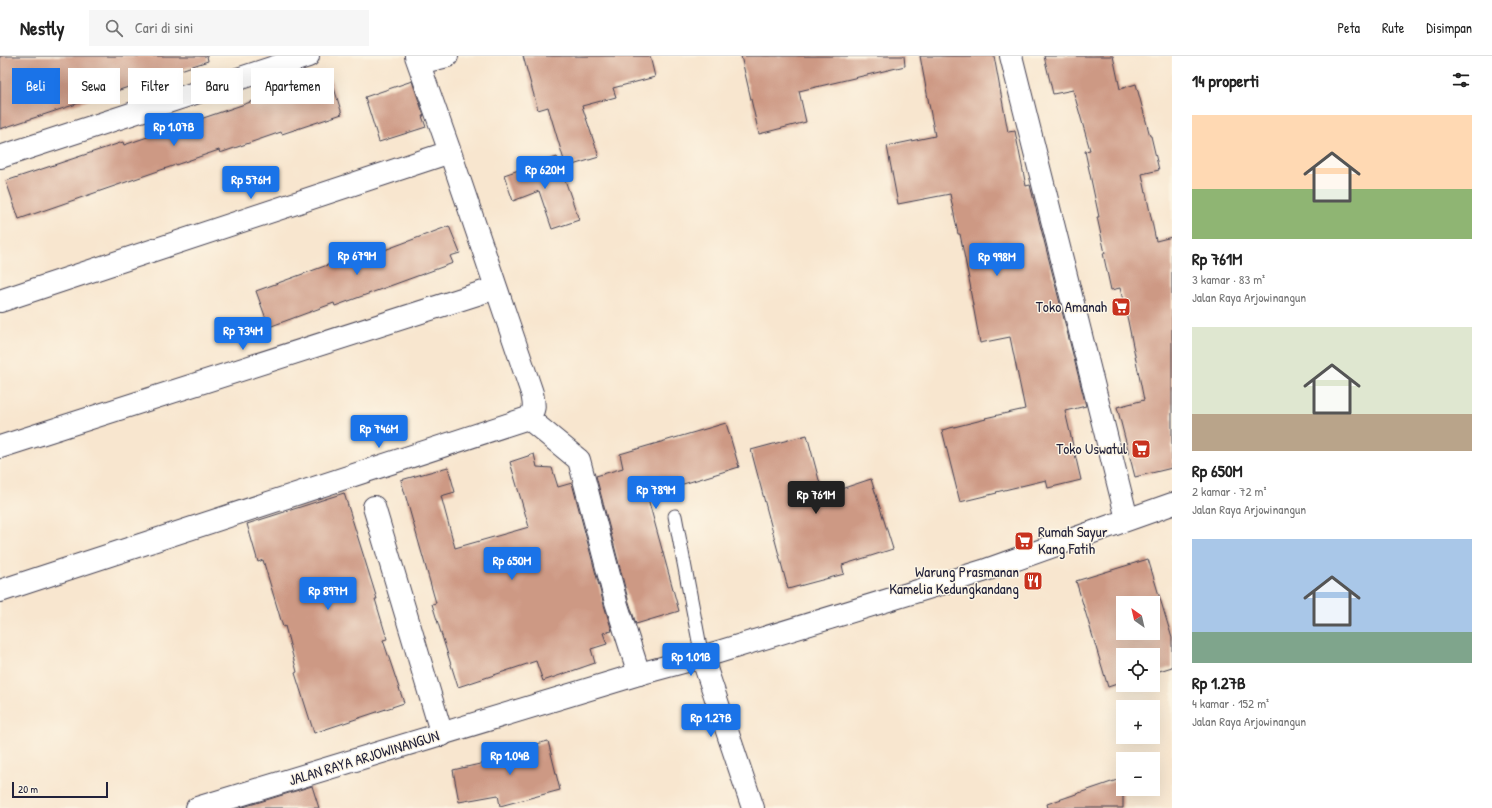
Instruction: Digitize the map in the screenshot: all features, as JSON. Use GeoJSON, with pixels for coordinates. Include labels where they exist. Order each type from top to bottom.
{"type":"FeatureCollection","features":[{"type":"Feature","properties":{"kind":"street"},"geometry":{"type":"LineString","coordinates":[[0,157],[308,56]]}},
{"type":"Feature","properties":{"kind":"street"},"geometry":{"type":"LineString","coordinates":[[0,591],[528,418],[533,413],[534,406],[532,393],[418,60],[447,56]]}},
{"type":"Feature","properties":{"kind":"street"},"geometry":{"type":"LineString","coordinates":[[1012,56],[1126,519]]}},
{"type":"Feature","properties":{"kind":"street"},"geometry":{"type":"LineString","coordinates":[[0,301],[450,152]]}},
{"type":"Feature","properties":{"kind":"street"},"geometry":{"type":"LineString","coordinates":[[0,447],[496,288]]}},
{"type":"Feature","properties":{"kind":"street"},"geometry":{"type":"LineString","coordinates":[[528,418],[579,460],[616,602],[639,674]]}},
{"type":"Feature","properties":{"kind":"street","name":"JALAN RAYA ARJOWINANGUN"},"geometry":{"type":"LineString","coordinates":[[197,808],[442,735],[639,674],[702,657],[983,571],[1126,519],[1172,504]]}},
{"type":"Feature","properties":{"kind":"street"},"geometry":{"type":"LineString","coordinates":[[374,507],[442,735]]}},
{"type":"Feature","properties":{"kind":"street"},"geometry":{"type":"LineString","coordinates":[[702,657],[753,808]]}},
{"type":"Feature","properties":{"kind":"lane"},"geometry":{"type":"LineString","coordinates":[[675,516],[702,657]]}},
{"type":"Feature","properties":{"kind":"building"},"geometry":{"type":"Polygon","coordinates":[[[0,56],[207,56],[208,61],[183,69],[128,68],[128,87],[120,90],[120,68],[68,68],[68,104],[76,104],[0,129],[0,56]]]}},
{"type":"Feature","properties":{"kind":"building"},"geometry":{"type":"Polygon","coordinates":[[[523,56],[650,56],[655,77],[613,88],[616,97],[582,106],[599,157],[566,167],[548,107],[538,110],[523,56]]]}},
{"type":"Feature","properties":{"kind":"building"},"geometry":{"type":"Polygon","coordinates":[[[741,56],[904,56],[905,66],[799,91],[806,122],[759,134],[741,56]]]}},
{"type":"Feature","properties":{"kind":"building"},"geometry":{"type":"Polygon","coordinates":[[[920,56],[994,56],[1008,132],[1015,131],[1026,186],[1030,185],[1086,406],[1065,411],[1081,480],[1048,488],[1046,480],[960,502],[942,430],[1025,409],[1010,337],[980,343],[960,234],[958,234],[950,194],[898,204],[887,146],[935,136],[920,56]]]}},
{"type":"Feature","properties":{"kind":"building"},"geometry":{"type":"Polygon","coordinates":[[[1044,56],[1113,56],[1120,89],[1136,84],[1159,170],[1142,174],[1156,241],[1172,237],[1172,468],[1135,477],[1117,407],[1144,400],[1128,321],[1120,288],[1111,290],[1097,217],[1099,217],[1085,151],[1090,150],[1073,90],[1053,94],[1044,56]]]}},
{"type":"Feature","properties":{"kind":"building"},"geometry":{"type":"Polygon","coordinates":[[[412,81],[424,116],[422,116],[426,127],[379,142],[365,97],[412,81]]]}},
{"type":"Feature","properties":{"kind":"building"},"geometry":{"type":"Polygon","coordinates":[[[334,88],[342,114],[282,134],[281,132],[220,153],[219,150],[19,219],[6,181],[123,142],[124,145],[251,102],[251,104],[334,104],[334,88]]]}},
{"type":"Feature","properties":{"kind":"building"},"geometry":{"type":"Polygon","coordinates":[[[557,157],[579,220],[552,229],[539,191],[513,201],[504,175],[557,157]]]}},
{"type":"Feature","properties":{"kind":"building"},"geometry":{"type":"Polygon","coordinates":[[[449,226],[460,253],[450,256],[453,263],[335,306],[334,303],[269,327],[256,291],[380,246],[382,251],[449,226]]]}},
{"type":"Feature","properties":{"kind":"building"},"geometry":{"type":"Polygon","coordinates":[[[726,423],[739,467],[647,495],[679,611],[636,624],[628,599],[596,476],[623,468],[620,454],[726,423]]]}},
{"type":"Feature","properties":{"kind":"building"},"geometry":{"type":"Polygon","coordinates":[[[807,435],[823,495],[871,479],[893,549],[842,565],[844,574],[788,589],[751,450],[807,435]]]}},
{"type":"Feature","properties":{"kind":"building"},"geometry":{"type":"Polygon","coordinates":[[[534,454],[537,467],[552,468],[558,487],[572,483],[612,631],[603,633],[607,644],[591,649],[595,663],[543,681],[536,661],[458,687],[432,604],[436,603],[401,480],[448,467],[455,492],[441,496],[455,548],[529,527],[510,462],[534,454]]]}},
{"type":"Feature","properties":{"kind":"building"},"geometry":{"type":"Polygon","coordinates":[[[344,493],[377,599],[375,599],[387,639],[383,640],[404,703],[314,733],[295,673],[297,672],[285,626],[283,627],[263,560],[258,562],[247,524],[344,493]]]}},
{"type":"Feature","properties":{"kind":"building"},"geometry":{"type":"Polygon","coordinates":[[[1148,559],[1159,596],[1116,596],[1116,640],[1160,640],[1160,598],[1172,638],[1172,667],[1160,671],[1160,648],[1116,648],[1116,684],[1108,687],[1076,581],[1148,559]]]}},
{"type":"Feature","properties":{"kind":"building"},"geometry":{"type":"Polygon","coordinates":[[[548,741],[560,790],[500,806],[498,795],[459,802],[453,770],[489,762],[488,757],[548,741]]]}},
{"type":"Feature","properties":{"kind":"building"},"geometry":{"type":"Polygon","coordinates":[[[1116,780],[1116,796],[1123,796],[1123,808],[1048,808],[1047,804],[1116,780]]]}},
{"type":"Feature","properties":{"kind":"building"},"geometry":{"type":"Polygon","coordinates":[[[312,786],[319,808],[240,808],[312,786]]]}},
{"type":"Feature","properties":{"kind":"place","name":"Toko Amanah"},"geometry":{"type":"Point","coordinates":[1121,307]}},
{"type":"Feature","properties":{"kind":"place","name":"Toko Uswatul"},"geometry":{"type":"Point","coordinates":[1141,449]}},
{"type":"Feature","properties":{"kind":"place","name":"Rumah Sayur Kang Fatih"},"geometry":{"type":"Point","coordinates":[1024,541]}},
{"type":"Feature","properties":{"kind":"place","name":"Warung Prasmanan Kamelia Kedungkandang"},"geometry":{"type":"Point","coordinates":[1033,581]}}]}
